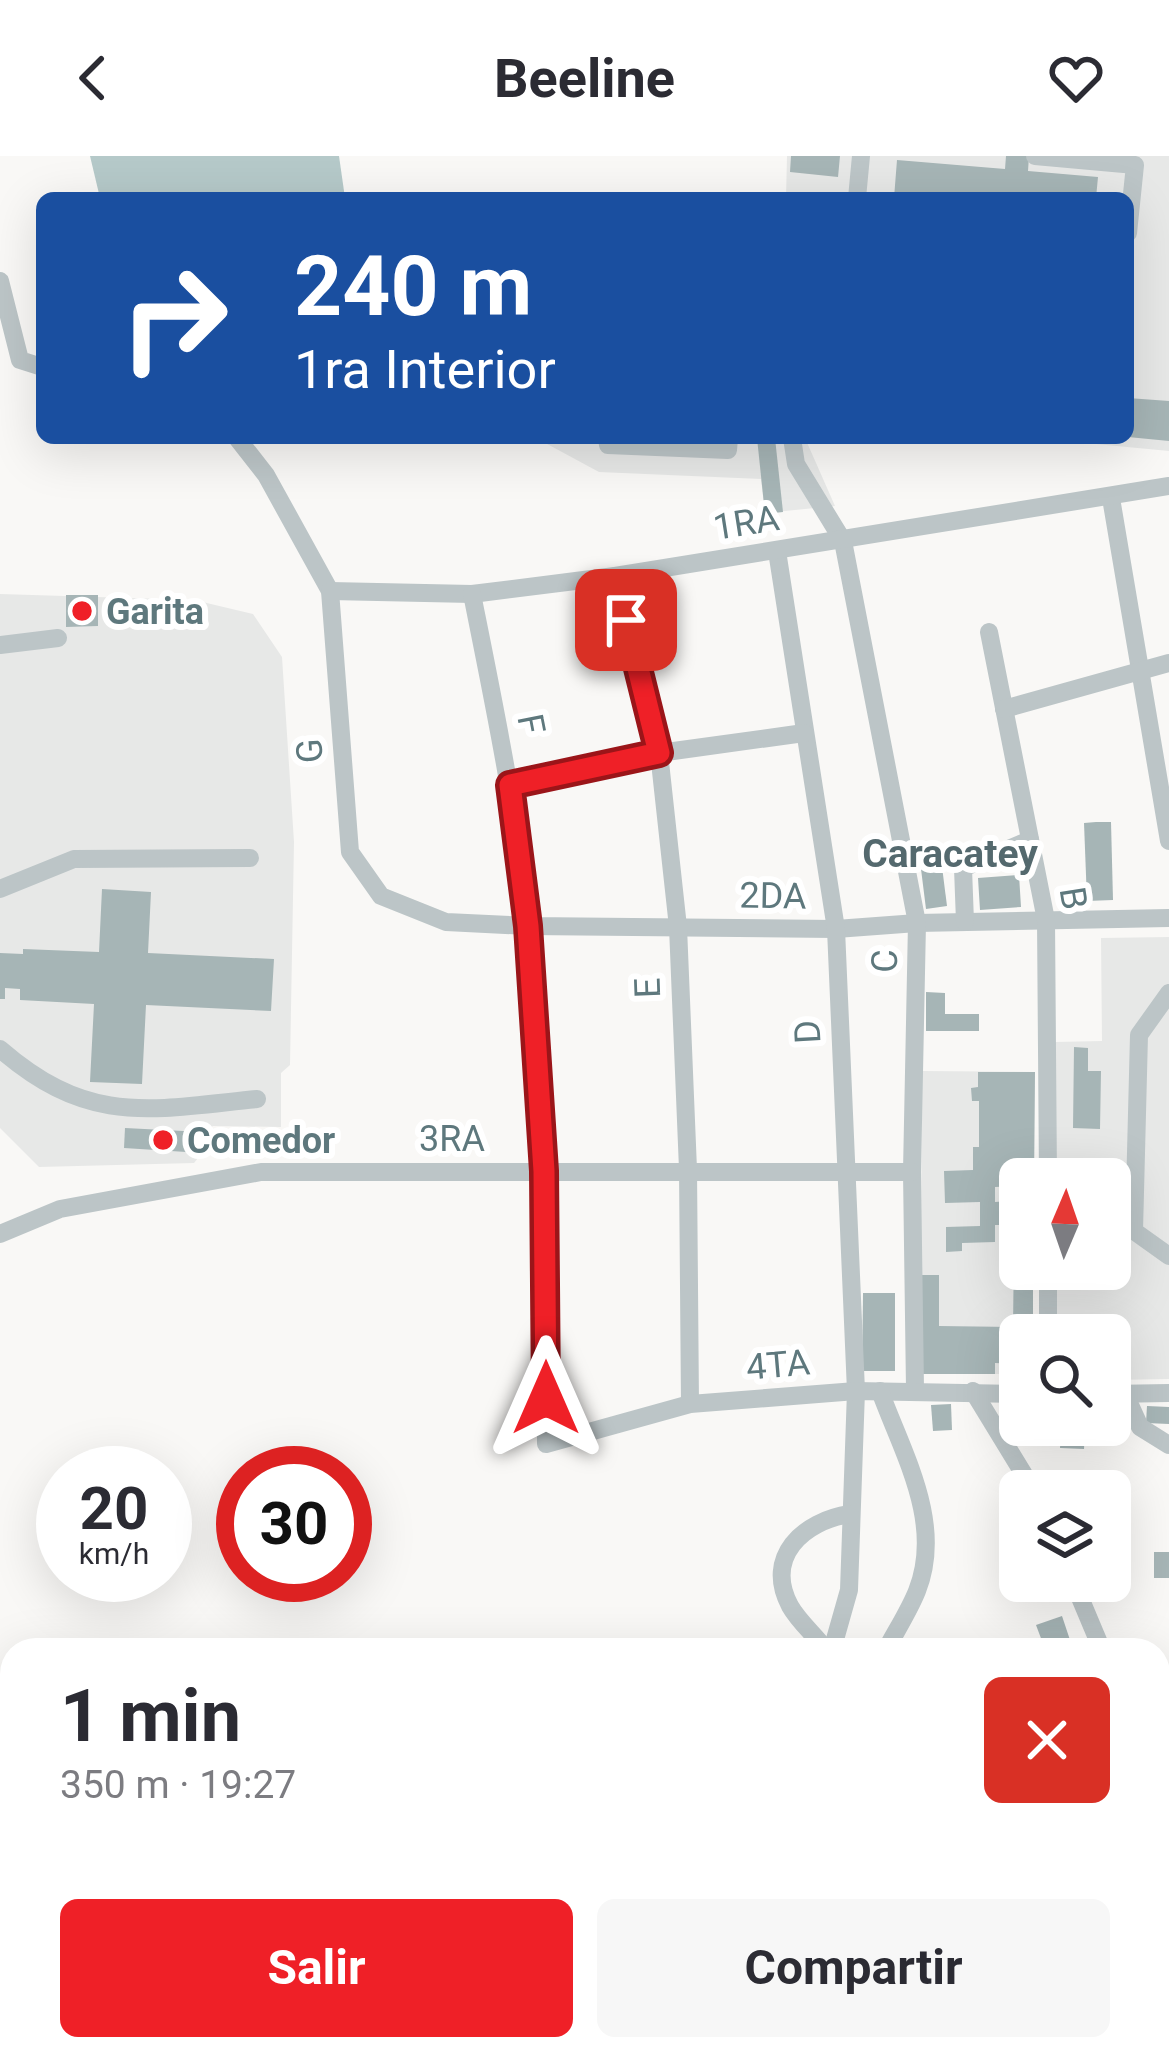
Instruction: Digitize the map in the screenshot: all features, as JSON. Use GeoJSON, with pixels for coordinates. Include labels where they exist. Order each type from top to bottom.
{"type":"FeatureCollection","features":[{"type":"Feature","properties":{"kind":"street"},"geometry":{"type":"LineString","coordinates":[[857,192],[860,156]]}},
{"type":"Feature","properties":{"kind":"street"},"geometry":{"type":"LineString","coordinates":[[1035,156],[1135,165],[1132,192]]}},
{"type":"Feature","properties":{"kind":"street"},"geometry":{"type":"LineString","coordinates":[[0,281],[20,360],[36,365]]}},
{"type":"Feature","properties":{"kind":"street"},"geometry":{"type":"LineString","coordinates":[[242,444],[266,475],[330,591]]}},
{"type":"Feature","properties":{"kind":"street"},"geometry":{"type":"LineString","coordinates":[[608,444],[728,450],[728,444]]}},
{"type":"Feature","properties":{"kind":"street"},"geometry":{"type":"LineString","coordinates":[[793,444],[796,464],[843,541]]}},
{"type":"Feature","properties":{"kind":"street","name":"1RA"},"geometry":{"type":"LineString","coordinates":[[330,591],[472,594],[843,541],[1169,486]]}},
{"type":"Feature","properties":{"kind":"street"},"geometry":{"type":"LineString","coordinates":[[1111,498],[1169,841]]}},
{"type":"Feature","properties":{"kind":"street","name":"C"},"geometry":{"type":"LineString","coordinates":[[843,541],[917,923],[912,1172],[915,1389]]}},
{"type":"Feature","properties":{"kind":"street","name":"D"},"geometry":{"type":"LineString","coordinates":[[777,551],[836,929],[856,1391],[848,1590],[833,1638]]}},
{"type":"Feature","properties":{"kind":"street","name":"E"},"geometry":{"type":"LineString","coordinates":[[615,576],[659,753],[678,927],[688,1169],[690,1404]]}},
{"type":"Feature","properties":{"kind":"street","name":"G"},"geometry":{"type":"LineString","coordinates":[[330,591],[350,852],[381,896]]}},
{"type":"Feature","properties":{"kind":"street","name":"F"},"geometry":{"type":"LineString","coordinates":[[472,594],[510,785],[528,926],[544,1171],[546,1444]]}},
{"type":"Feature","properties":{"kind":"street","name":"B"},"geometry":{"type":"LineString","coordinates":[[988,632],[1046,920],[1048,1158]]}},
{"type":"Feature","properties":{"kind":"street"},"geometry":{"type":"LineString","coordinates":[[0,644],[58,638]]}},
{"type":"Feature","properties":{"kind":"street"},"geometry":{"type":"LineString","coordinates":[[1004,710],[1169,663]]}},
{"type":"Feature","properties":{"kind":"street"},"geometry":{"type":"LineString","coordinates":[[510,785],[659,753],[804,733]]}},
{"type":"Feature","properties":{"kind":"street"},"geometry":{"type":"LineString","coordinates":[[964,922],[963,868],[1030,840]]}},
{"type":"Feature","properties":{"kind":"street"},"geometry":{"type":"LineString","coordinates":[[0,889],[74,859],[250,859]]}},
{"type":"Feature","properties":{"kind":"street","name":"2DA"},"geometry":{"type":"LineString","coordinates":[[381,896],[446,922],[528,926],[836,929],[1169,918]]}},
{"type":"Feature","properties":{"kind":"street"},"geometry":{"type":"LineString","coordinates":[[1169,993],[1139,1035],[1134,1231],[1169,1256]]}},
{"type":"Feature","properties":{"kind":"street"},"geometry":{"type":"LineString","coordinates":[[0,1048],[22,1068],[92,1105],[153,1110],[257,1099]]}},
{"type":"Feature","properties":{"kind":"street","name":"3RA"},"geometry":{"type":"LineString","coordinates":[[0,1234],[61,1209],[261,1172],[912,1172]]}},
{"type":"Feature","properties":{"kind":"street","name":"4TA"},"geometry":{"type":"LineString","coordinates":[[546,1444],[690,1404],[856,1391],[999,1393]]}},
{"type":"Feature","properties":{"kind":"street"},"geometry":{"type":"LineString","coordinates":[[880,1391],[926,1514],[918,1588],[892,1638]]}},
{"type":"Feature","properties":{"kind":"street"},"geometry":{"type":"LineString","coordinates":[[973,1391],[999,1432]]}},
{"type":"Feature","properties":{"kind":"street"},"geometry":{"type":"LineString","coordinates":[[1131,1394],[1169,1393]]}},
{"type":"Feature","properties":{"kind":"street"},"geometry":{"type":"LineString","coordinates":[[1131,1414],[1140,1427],[1169,1445]]}},
{"type":"Feature","properties":{"kind":"street","name":"D"},"geometry":{"type":"LineString","coordinates":[[818,1638],[793,1612],[782,1590],[785,1554],[802,1532],[833,1516],[850,1514]]}},
{"type":"Feature","properties":{"kind":"street"},"geometry":{"type":"LineString","coordinates":[[1082,1602],[1097,1638]]}},
{"type":"Feature","properties":{"kind":"shaded area"},"geometry":{"type":"Polygon","coordinates":[[[90,156],[339,156],[344,192],[99,192],[90,156]]]}},
{"type":"Feature","properties":{"kind":"shaded area"},"geometry":{"type":"Polygon","coordinates":[[[787,156],[1169,156],[1169,451],[1096,444],[1134,444],[1134,192],[786,192],[787,156]]]}},
{"type":"Feature","properties":{"kind":"shaded area"},"geometry":{"type":"Polygon","coordinates":[[[547,444],[808,444],[835,506],[765,513],[761,479],[599,472],[547,444]]]}},
{"type":"Feature","properties":{"kind":"shaded area"},"geometry":{"type":"Polygon","coordinates":[[[0,594],[194,600],[253,614],[282,657],[294,842],[290,1065],[281,1073],[281,1127],[213,1126],[203,1132],[202,1153],[194,1163],[39,1167],[0,1128],[0,594]]]}},
{"type":"Feature","properties":{"kind":"shaded area"},"geometry":{"type":"Polygon","coordinates":[[[1169,937],[1169,1379],[1131,1380],[1131,1314],[1057,1314],[1056,1290],[1131,1290],[1131,1158],[1055,1158],[1055,1042],[1102,1041],[1101,938],[1169,937]]]}},
{"type":"Feature","properties":{"kind":"shaded area"},"geometry":{"type":"Polygon","coordinates":[[[922,1071],[1035,1072],[1034,1158],[999,1158],[999,1290],[1033,1290],[1033,1314],[999,1314],[999,1374],[920,1374],[922,1071]]]}},
{"type":"Feature","properties":{"kind":"building"},"geometry":{"type":"Polygon","coordinates":[[[791,156],[840,156],[838,177],[790,172],[791,156]]]}},
{"type":"Feature","properties":{"kind":"building"},"geometry":{"type":"Polygon","coordinates":[[[1006,156],[1029,156],[1028,171],[1098,177],[1097,192],[894,192],[897,160],[1005,169],[1006,156]]]}},
{"type":"Feature","properties":{"kind":"building"},"geometry":{"type":"Polygon","coordinates":[[[1134,398],[1169,401],[1169,441],[1134,438],[1134,398]]]}},
{"type":"Feature","properties":{"kind":"building"},"geometry":{"type":"Polygon","coordinates":[[[758,444],[776,444],[783,512],[765,514],[758,444]]]}},
{"type":"Feature","properties":{"kind":"building","name":"Garita"},"geometry":{"type":"Polygon","coordinates":[[[66,595],[98,595],[98,626],[66,627],[66,595]]]}},
{"type":"Feature","properties":{"kind":"building"},"geometry":{"type":"Polygon","coordinates":[[[1111,822],[1113,900],[1087,901],[1084,823],[1111,822]]]}},
{"type":"Feature","properties":{"kind":"building"},"geometry":{"type":"Polygon","coordinates":[[[941,859],[947,906],[926,909],[920,861],[941,859]]]}},
{"type":"Feature","properties":{"kind":"building"},"geometry":{"type":"Polygon","coordinates":[[[1019,875],[1021,907],[980,910],[978,878],[1019,875]]]}},
{"type":"Feature","properties":{"kind":"building"},"geometry":{"type":"Polygon","coordinates":[[[102,889],[151,892],[148,953],[274,959],[271,1011],[146,1005],[142,1084],[90,1082],[94,1004],[20,1000],[20,989],[5,988],[5,999],[0,999],[0,953],[23,954],[23,949],[99,952],[102,889]]]}},
{"type":"Feature","properties":{"kind":"building"},"geometry":{"type":"Polygon","coordinates":[[[926,992],[945,993],[945,1014],[979,1014],[979,1031],[926,1031],[926,992]]]}},
{"type":"Feature","properties":{"kind":"building"},"geometry":{"type":"Polygon","coordinates":[[[1074,1047],[1088,1048],[1088,1071],[1101,1071],[1100,1129],[1073,1128],[1074,1047]]]}},
{"type":"Feature","properties":{"kind":"building"},"geometry":{"type":"Polygon","coordinates":[[[978,1072],[1035,1072],[1034,1158],[999,1158],[995,1242],[962,1243],[962,1251],[946,1252],[946,1227],[980,1226],[980,1202],[945,1203],[944,1171],[973,1170],[973,1147],[979,1147],[979,1101],[972,1101],[971,1088],[978,1087],[978,1072]]]}},
{"type":"Feature","properties":{"kind":"building","name":"Comedor"},"geometry":{"type":"Polygon","coordinates":[[[125,1128],[203,1132],[202,1153],[124,1148],[125,1128]]]}},
{"type":"Feature","properties":{"kind":"building"},"geometry":{"type":"Polygon","coordinates":[[[921,1275],[939,1275],[939,1326],[999,1327],[995,1374],[920,1374],[921,1275]]]}},
{"type":"Feature","properties":{"kind":"building"},"geometry":{"type":"Polygon","coordinates":[[[1013,1290],[1033,1290],[1033,1314],[1013,1314],[1013,1290]]]}},
{"type":"Feature","properties":{"kind":"building"},"geometry":{"type":"Polygon","coordinates":[[[863,1293],[895,1293],[895,1371],[862,1371],[863,1293]]]}},
{"type":"Feature","properties":{"kind":"building"},"geometry":{"type":"Polygon","coordinates":[[[951,1404],[952,1430],[933,1431],[931,1405],[951,1404]]]}},
{"type":"Feature","properties":{"kind":"building"},"geometry":{"type":"Polygon","coordinates":[[[1147,1406],[1169,1407],[1169,1424],[1146,1423],[1147,1406]]]}},
{"type":"Feature","properties":{"kind":"building"},"geometry":{"type":"Polygon","coordinates":[[[1154,1552],[1169,1552],[1169,1578],[1154,1578],[1154,1552]]]}},
{"type":"Feature","properties":{"kind":"building"},"geometry":{"type":"Polygon","coordinates":[[[1062,1616],[1069,1638],[1041,1638],[1036,1625],[1062,1616]]]}},
{"type":"Feature","properties":{"kind":"place","name":"Garita"},"geometry":{"type":"Point","coordinates":[82,611]}},
{"type":"Feature","properties":{"kind":"place","name":"Comedor"},"geometry":{"type":"Point","coordinates":[163,1140]}},
{"type":"Feature","properties":{"kind":"district","name":"Caracatey"},"geometry":{"type":"Point","coordinates":[950,853]}},
{"type":"Feature","properties":{"kind":"route"},"geometry":{"type":"LineString","coordinates":[[546,1398],[544,1171],[528,926],[510,785],[659,753],[626,620]]}}]}
